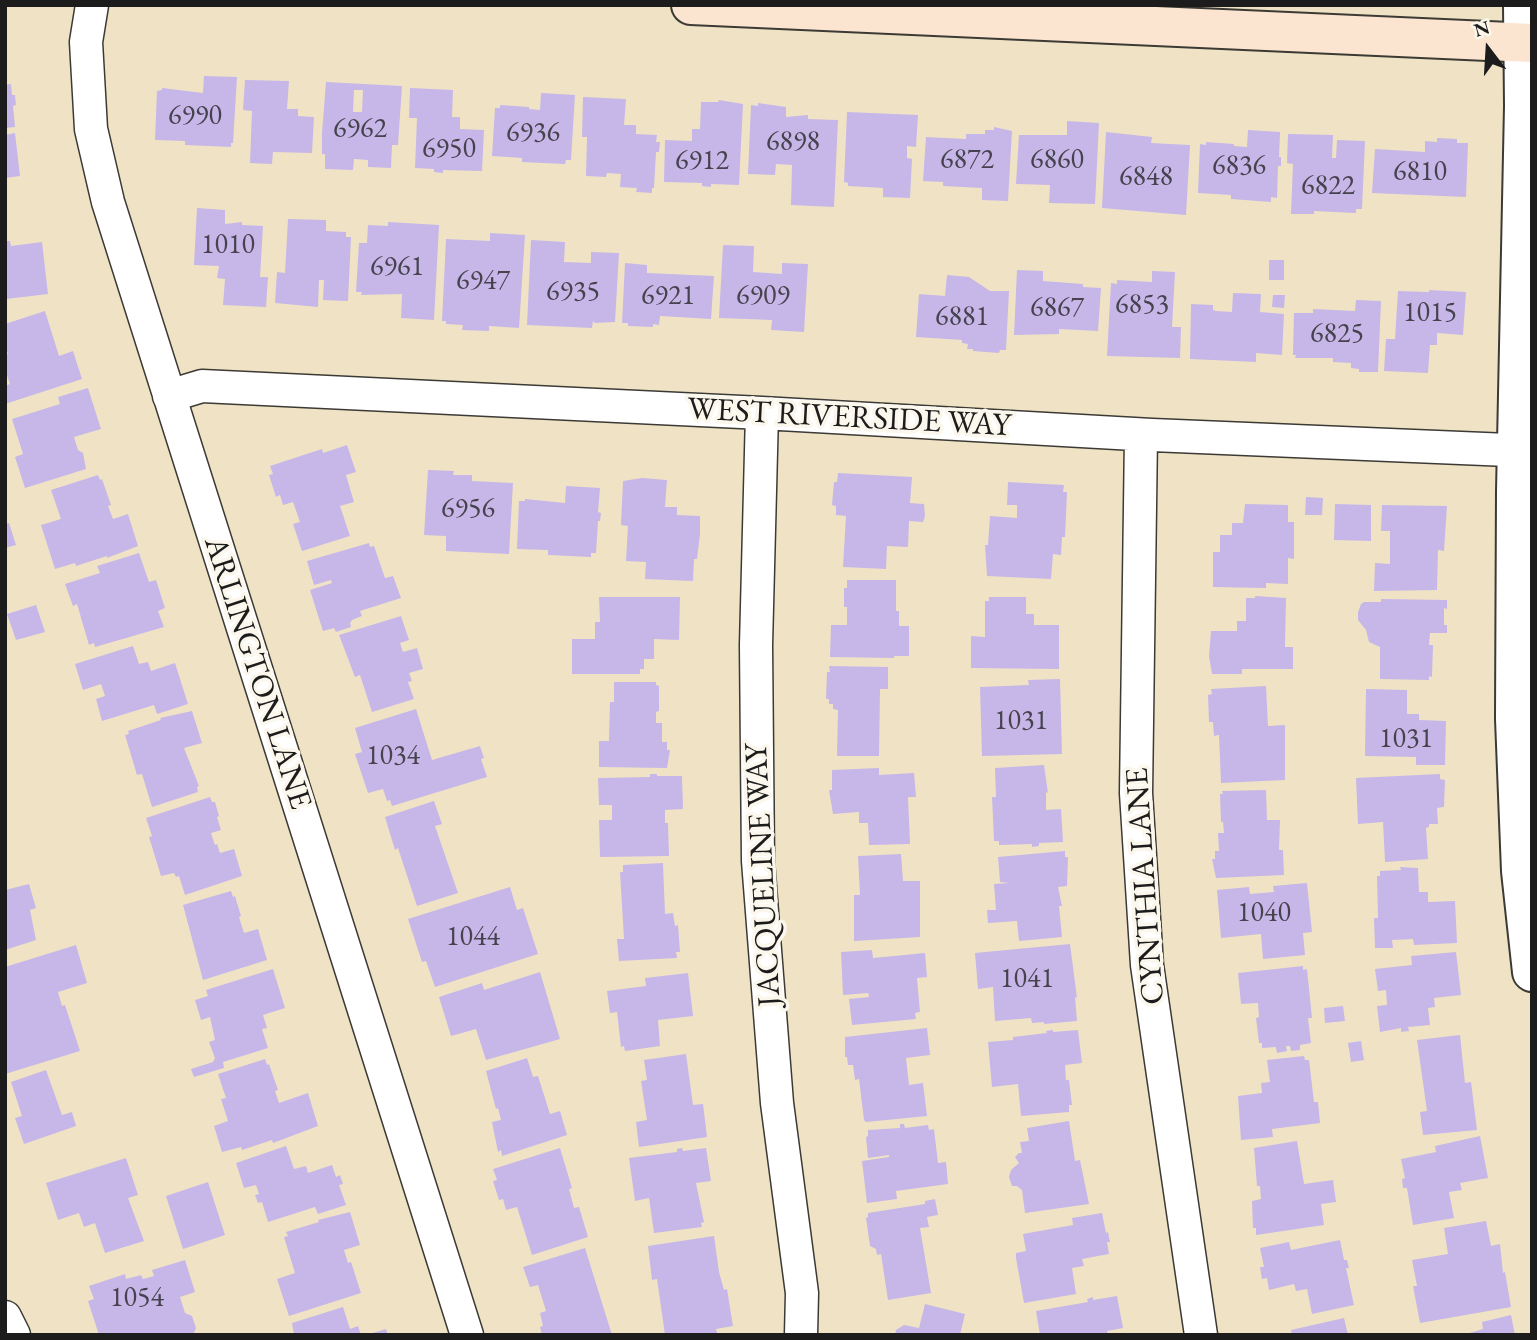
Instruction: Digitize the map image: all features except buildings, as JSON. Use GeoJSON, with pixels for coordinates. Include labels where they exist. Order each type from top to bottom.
{"type":"FeatureCollection","features":[{"type":"Feature","properties":{"kind":"main road"},"geometry":{"type":"LineString","coordinates":[[691,5],[1526,30]]}},
{"type":"Feature","properties":{"kind":"street","name":"ARLINGTON LANE"},"geometry":{"type":"LineString","coordinates":[[92,5],[86,42],[91,130],[108,202],[467,1335]]}},
{"type":"Feature","properties":{"kind":"street"},"geometry":{"type":"LineString","coordinates":[[1526,30],[1524,451],[1515,719],[1525,834],[1532,972]]}},
{"type":"Feature","properties":{"kind":"street","name":"WEST RIVERSIDE WAY"},"geometry":{"type":"LineString","coordinates":[[169,396],[202,386],[762,413],[1141,435],[1524,451]]}},
{"type":"Feature","properties":{"kind":"street","name":"JACQUELINE WAY"},"geometry":{"type":"LineString","coordinates":[[762,413],[756,645],[758,860],[777,1103],[802,1293],[801,1335]]}},
{"type":"Feature","properties":{"kind":"street","name":"CYNTHIA LANE"},"geometry":{"type":"LineString","coordinates":[[1141,435],[1136,793],[1147,965],[1201,1335]]}}]}
